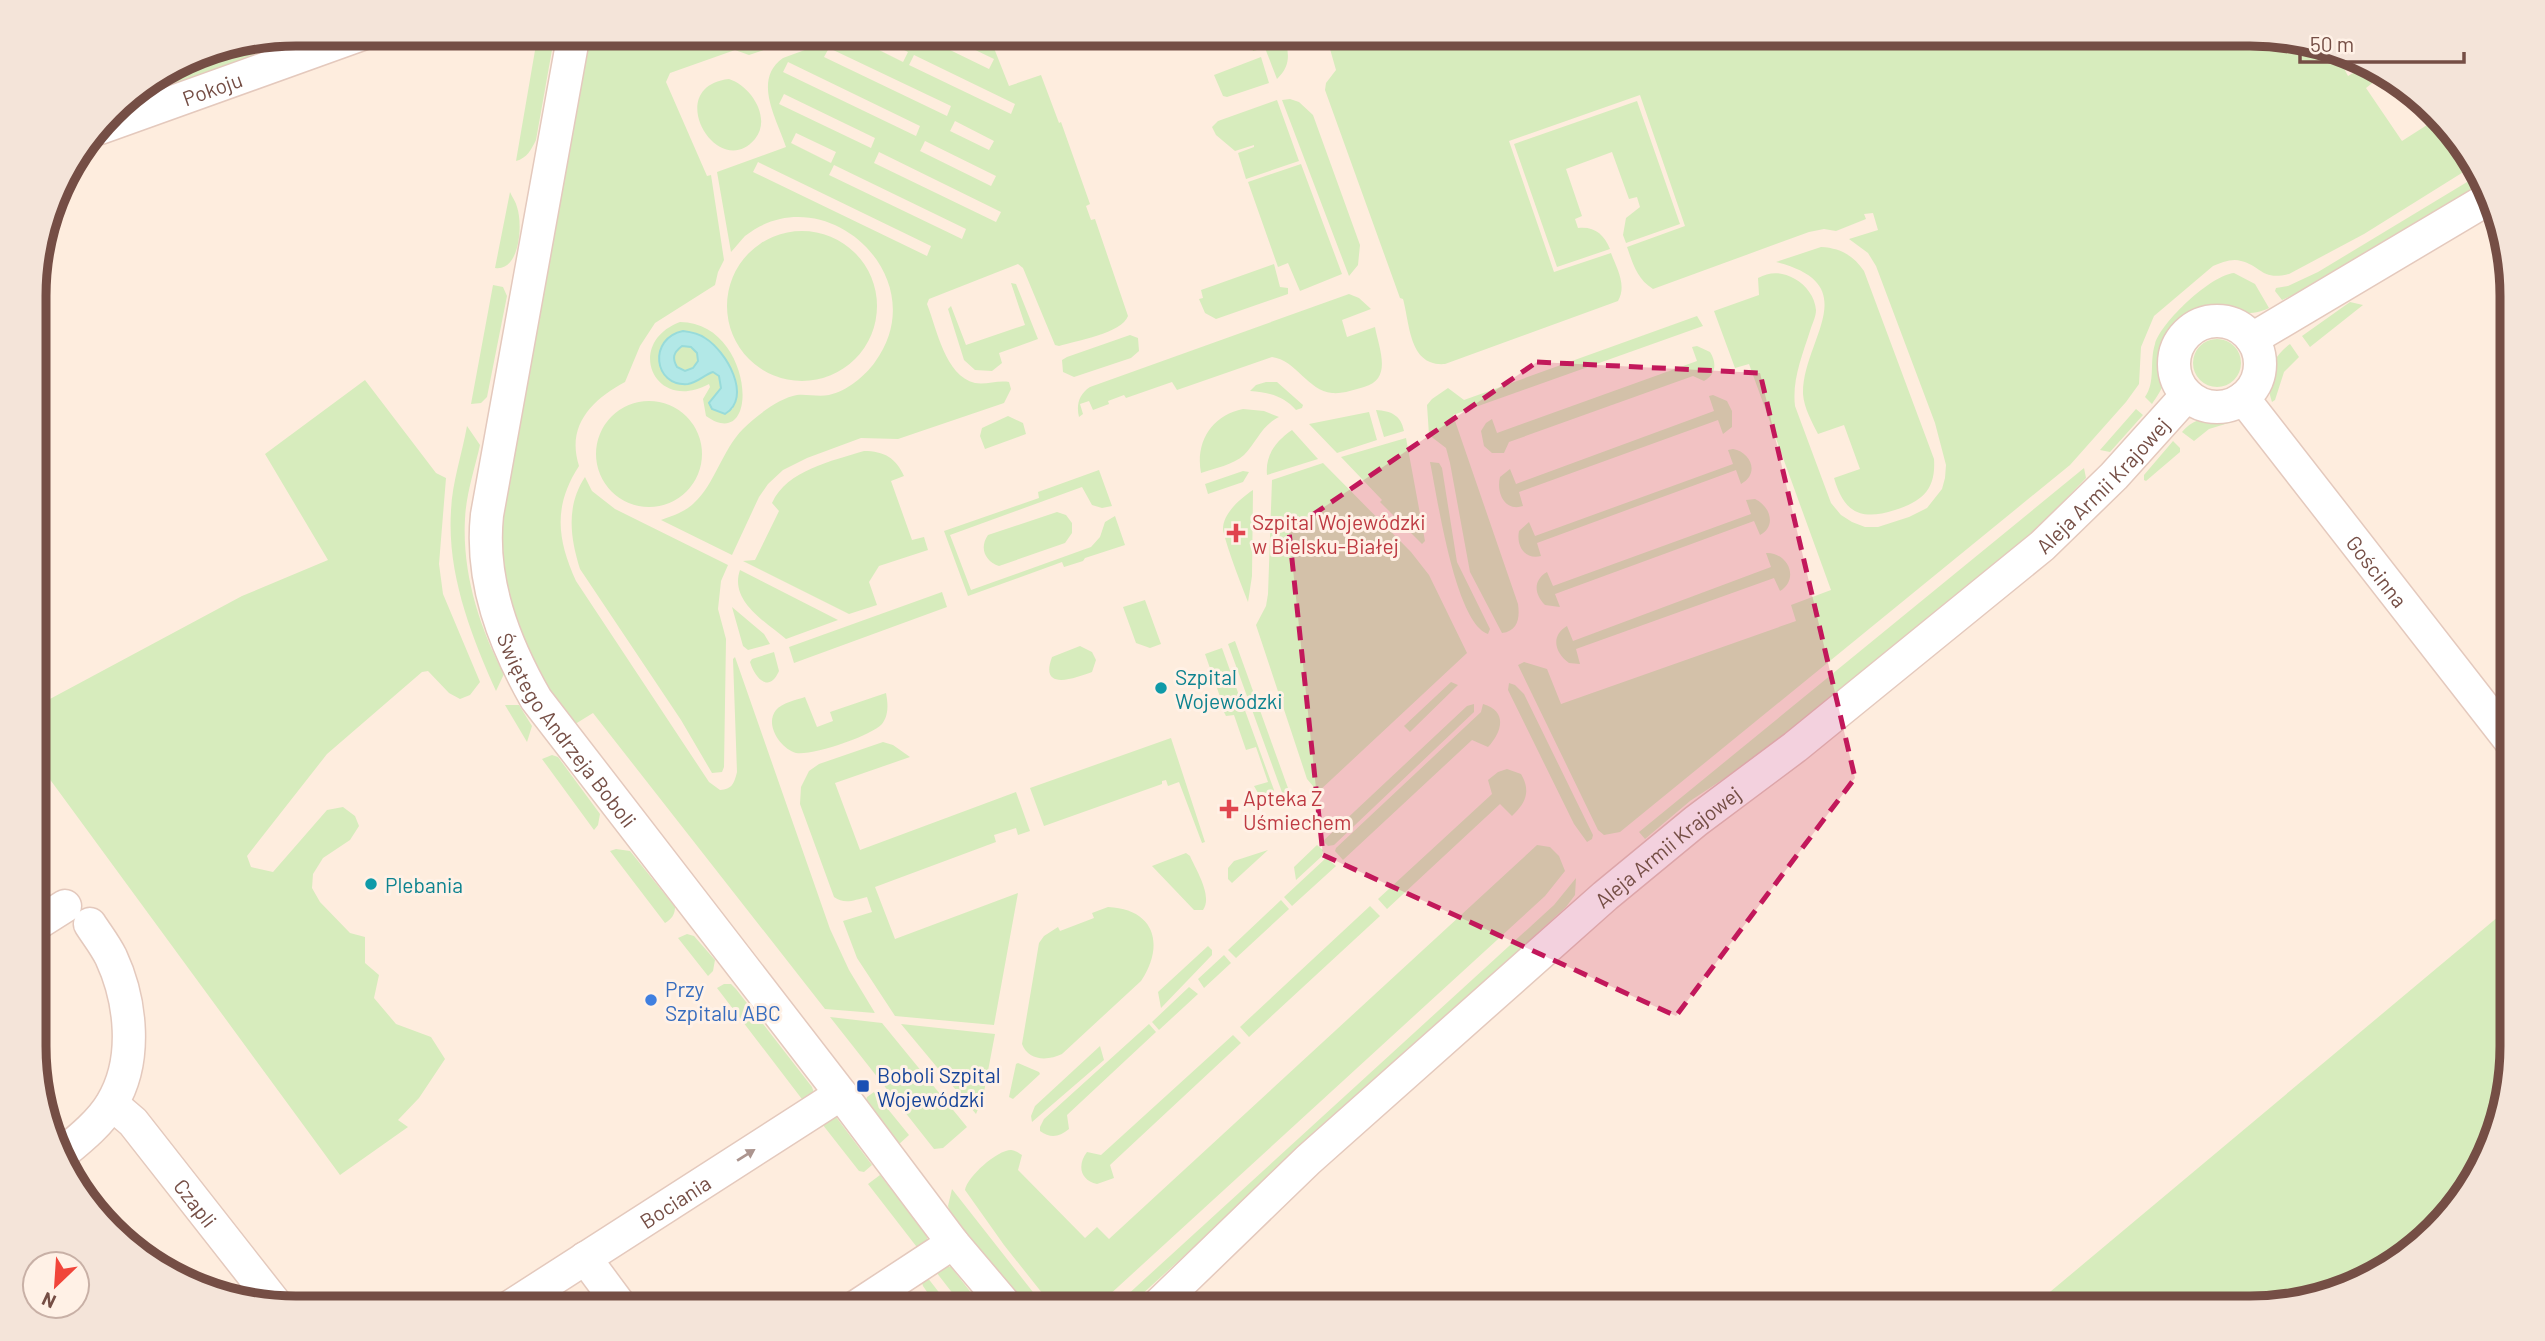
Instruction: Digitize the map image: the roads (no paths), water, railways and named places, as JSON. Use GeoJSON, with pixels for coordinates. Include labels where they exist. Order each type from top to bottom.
{"type":"FeatureCollection","features":[{"type":"Feature","properties":{"kind":"street","name":"Pokoju"},"geometry":{"type":"LineString","coordinates":[[116,122],[329,46]]}},
{"type":"Feature","properties":{"kind":"street","name":"Świętego Andrzeja Boboli"},"geometry":{"type":"LineString","coordinates":[[572,46],[486,515],[485,550],[493,598],[515,660],[536,699],[953,1243],[998,1296]]}},
{"type":"Feature","properties":{"kind":"street"},"geometry":{"type":"LineString","coordinates":[[2252,339],[2481,203]]}},
{"type":"Feature","properties":{"kind":"street"},"geometry":{"type":"LineString","coordinates":[[2206,322],[2232,323],[2252,339],[2257,349],[2259,370],[2251,390],[2243,398],[2220,407],[2197,402],[2179,385],[2174,372],[2177,346],[2184,335],[2194,327],[2206,322]]}},
{"type":"Feature","properties":{"kind":"street","name":"Aleja Armii Krajowej"},"geometry":{"type":"LineString","coordinates":[[1167,1296],[1308,1160],[1605,896],[1696,821],[1795,747],[2042,546],[2114,476],[2187,395]]}},
{"type":"Feature","properties":{"kind":"street","name":"Gościnna"},"geometry":{"type":"LineString","coordinates":[[2243,398],[2500,728]]}},
{"type":"Feature","properties":{"kind":"street"},"geometry":{"type":"LineString","coordinates":[[46,918],[65,906]]}},
{"type":"Feature","properties":{"kind":"street"},"geometry":{"type":"LineString","coordinates":[[68,1148],[112,1104],[129,1056],[128,1022],[118,977],[110,956],[90,925]]}},
{"type":"Feature","properties":{"kind":"street","name":"Bociania"},"geometry":{"type":"LineString","coordinates":[[526,1296],[841,1094]]}},
{"type":"Feature","properties":{"kind":"street","name":"Czapli"},"geometry":{"type":"LineString","coordinates":[[112,1104],[133,1122],[268,1294]]}},
{"type":"Feature","properties":{"kind":"street"},"geometry":{"type":"LineString","coordinates":[[872,1296],[953,1243]]}},
{"type":"Feature","properties":{"kind":"street"},"geometry":{"type":"LineString","coordinates":[[584,1258],[613,1296]]}},
{"type":"Feature","properties":{"kind":"water"},"geometry":{"type":"Polygon","coordinates":[[[683,331],[700,335],[713,344],[728,363],[737,386],[737,397],[725,414],[712,409],[709,403],[721,388],[719,376],[713,372],[688,384],[676,383],[662,370],[660,352],[672,335],[683,331]],[[682,346],[674,356],[677,367],[685,371],[693,368],[698,361],[697,353],[691,347],[682,346]]]}},
{"type":"Feature","properties":{"kind":"place","name":"Szpital Wojewódzki w Bielsku-Białej"},"geometry":{"type":"Point","coordinates":[1236,533]}},
{"type":"Feature","properties":{"kind":"place","name":"Szpital Wojewódzki"},"geometry":{"type":"Point","coordinates":[1161,688]}},
{"type":"Feature","properties":{"kind":"place","name":"Apteka Z Uśmiechem"},"geometry":{"type":"Point","coordinates":[1229,809]}},
{"type":"Feature","properties":{"kind":"place","name":"Plebania"},"geometry":{"type":"Point","coordinates":[371,884]}},
{"type":"Feature","properties":{"kind":"place","name":"Przy Szpitalu ABC"},"geometry":{"type":"Point","coordinates":[651,1000]}},
{"type":"Feature","properties":{"kind":"place","name":"Boboli Szpital Wojewódzki"},"geometry":{"type":"Point","coordinates":[863,1086]}}]}
